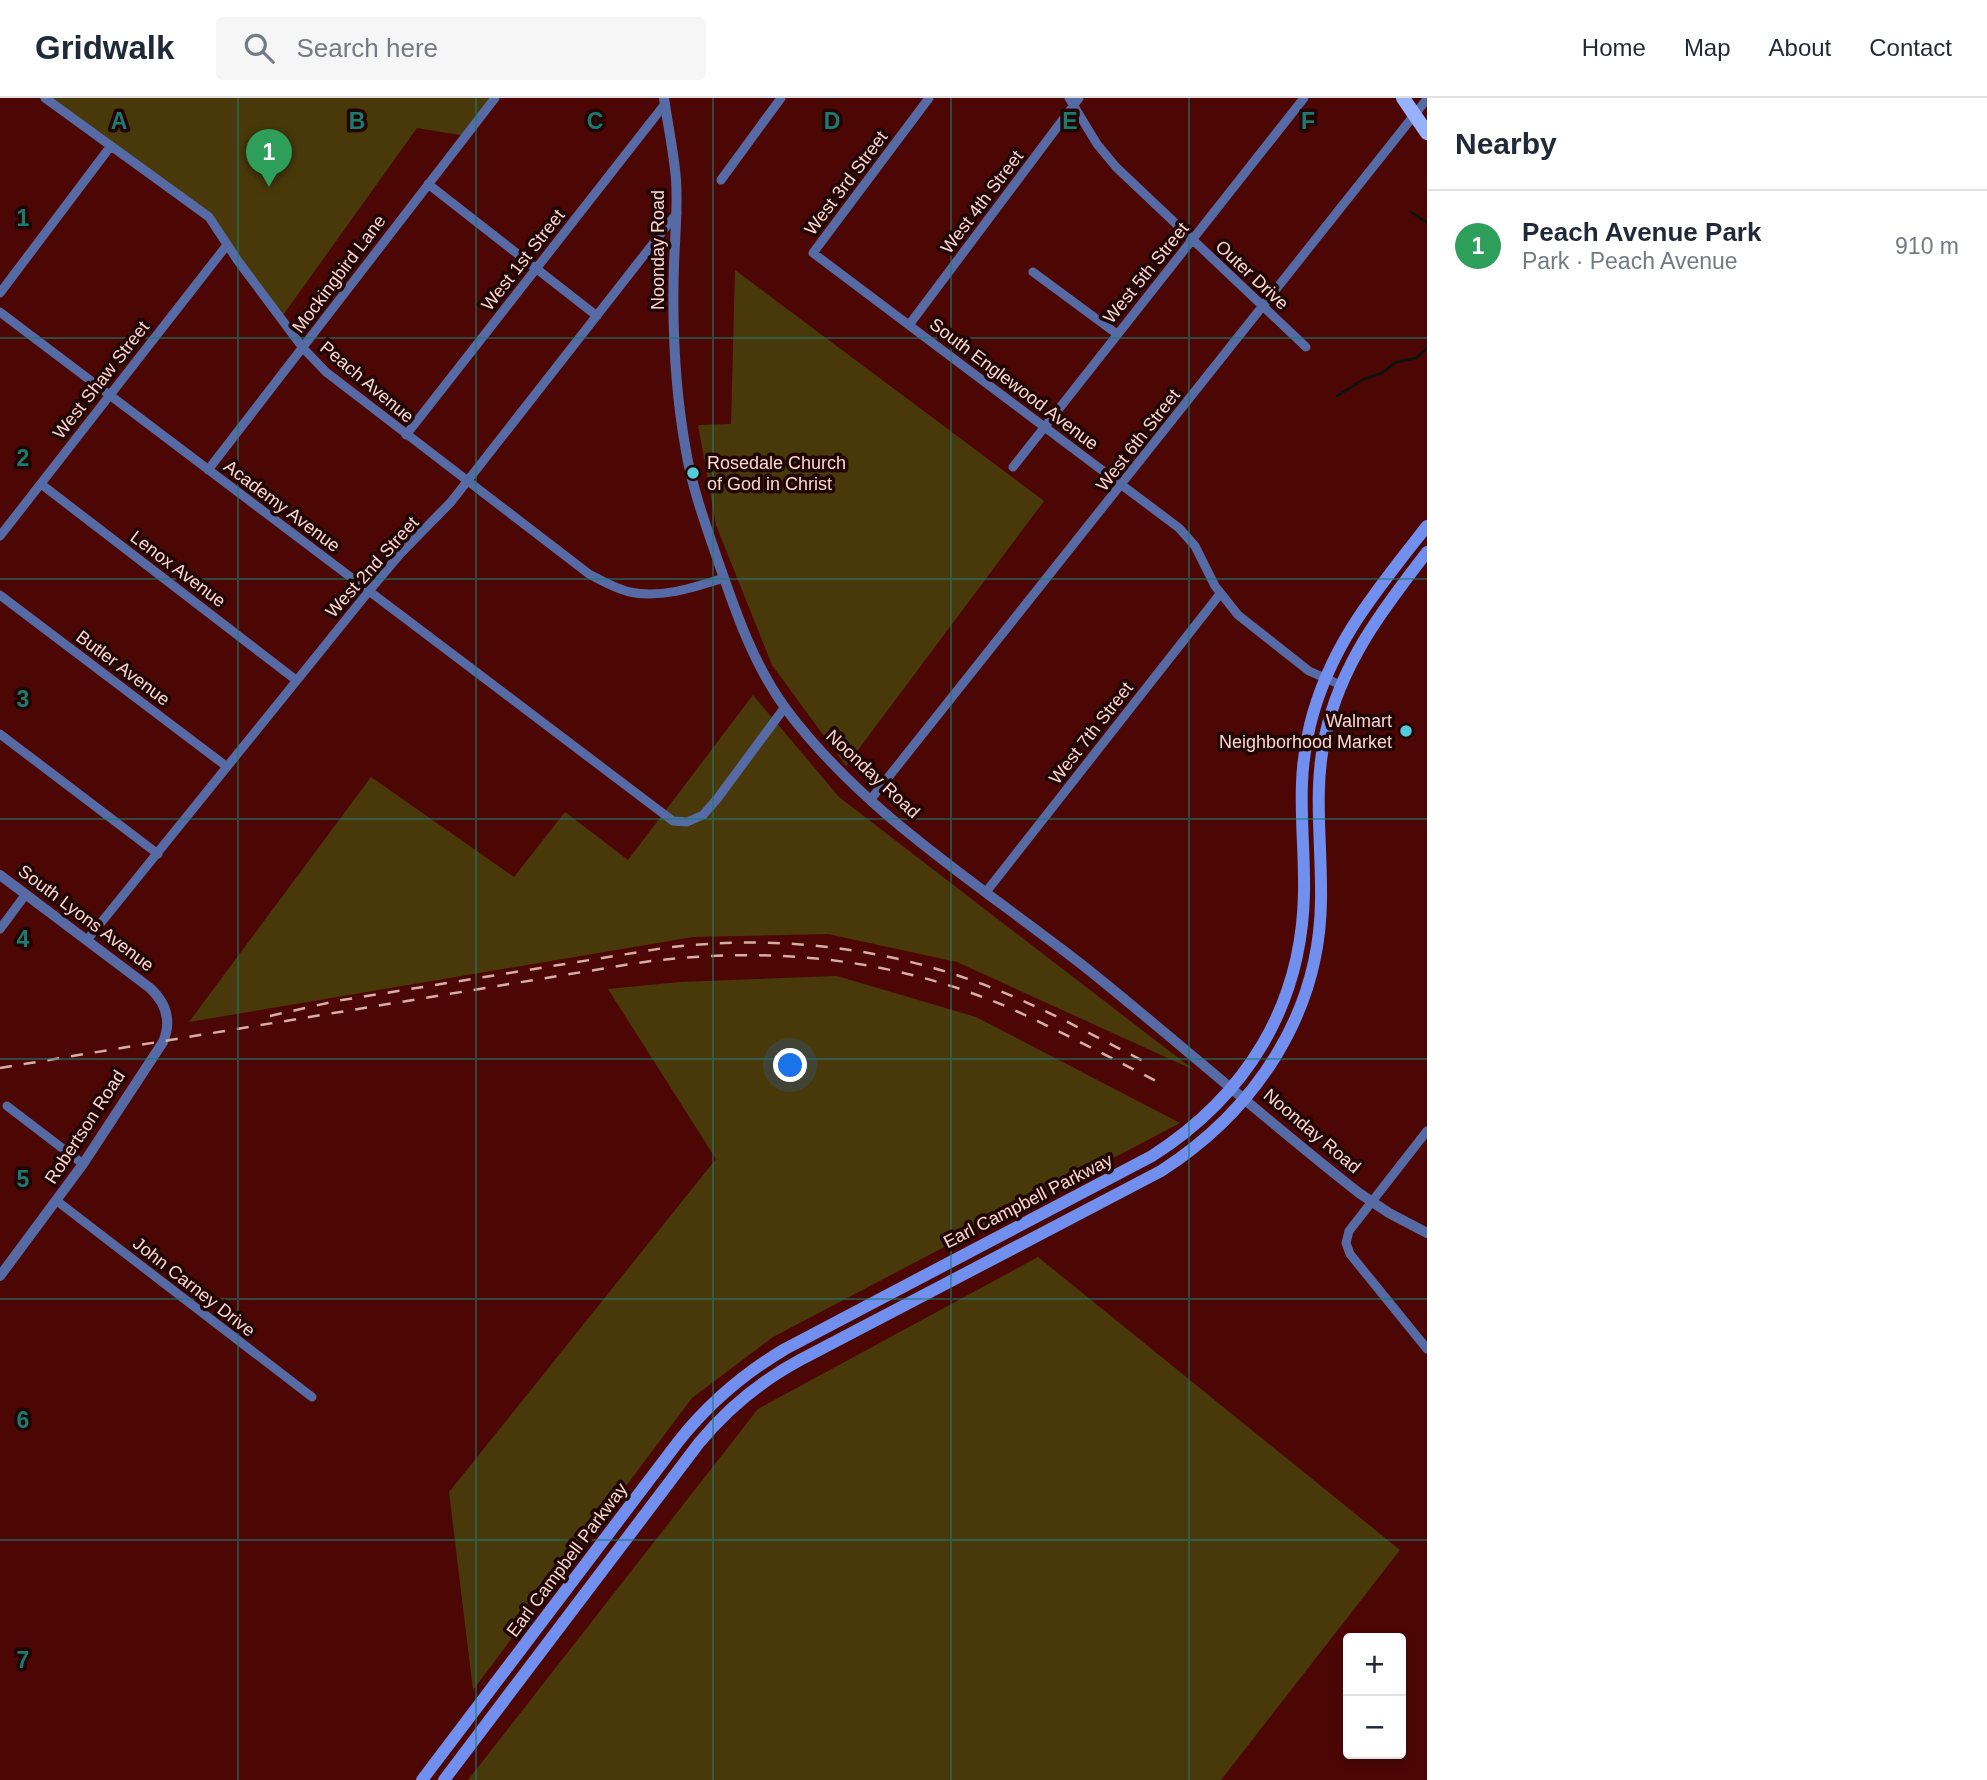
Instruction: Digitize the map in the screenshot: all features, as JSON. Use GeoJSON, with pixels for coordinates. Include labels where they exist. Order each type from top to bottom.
{"type":"FeatureCollection","features":[{"type":"Feature","properties":{"kind":"main road"},"geometry":{"type":"LineString","coordinates":[[1403,98],[1427,133]]}},
{"type":"Feature","properties":{"kind":"main road","name":"Earl Campbell Parkway"},"geometry":{"type":"LineString","coordinates":[[422,1780],[695,1421],[735,1383],[785,1349],[1159,1152],[1198,1123],[1233,1088],[1268,1034],[1288,991],[1301,934],[1304,882],[1301,777],[1309,728],[1324,678],[1345,636],[1368,600],[1427,526]]}},
{"type":"Feature","properties":{"kind":"main road"},"geometry":{"type":"LineString","coordinates":[[1413,543],[1427,552]]}},
{"type":"Feature","properties":{"kind":"main road","name":"Earl Campbell Parkway"},"geometry":{"type":"LineString","coordinates":[[444,1780],[708,1433],[748,1394],[789,1366],[1161,1171],[1208,1137],[1247,1099],[1280,1049],[1301,1003],[1318,938],[1321,880],[1318,780],[1325,734],[1341,685],[1357,649],[1427,552]]}},
{"type":"Feature","properties":{"kind":"main road"},"geometry":{"type":"LineString","coordinates":[[1401,558],[1414,569]]}},
{"type":"Feature","properties":{"kind":"main road"},"geometry":{"type":"LineString","coordinates":[[1368,600],[1382,611]]}},
{"type":"Feature","properties":{"kind":"main road"},"geometry":{"type":"LineString","coordinates":[[1304,882],[1321,880]]}},
{"type":"Feature","properties":{"kind":"main road"},"geometry":{"type":"LineString","coordinates":[[695,1421],[708,1433]]}},
{"type":"Feature","properties":{"kind":"street","name":"Peach Avenue"},"geometry":{"type":"LineString","coordinates":[[45,98],[209,217],[303,348],[326,372],[589,574],[629,592],[661,593],[683,590],[724,578]]}},
{"type":"Feature","properties":{"kind":"street","name":"Mockingbird Lane"},"geometry":{"type":"LineString","coordinates":[[208,470],[495,98]]}},
{"type":"Feature","properties":{"kind":"street"},"geometry":{"type":"LineString","coordinates":[[721,180],[781,98]]}},
{"type":"Feature","properties":{"kind":"street","name":"West 3rd Street"},"geometry":{"type":"LineString","coordinates":[[813,253],[929,98]]}},
{"type":"Feature","properties":{"kind":"street","name":"West 5th Street"},"geometry":{"type":"LineString","coordinates":[[1013,467],[1304,98]]}},
{"type":"Feature","properties":{"kind":"street","name":"West 6th Street"},"geometry":{"type":"LineString","coordinates":[[871,799],[1427,99]]}},
{"type":"Feature","properties":{"kind":"street","name":"Noonday Road"},"geometry":{"type":"LineString","coordinates":[[664,101],[676,180],[674,266],[679,403],[686,450],[695,489],[724,578],[749,643],[785,707],[841,774],[915,837],[1052,941],[1371,1201],[1427,1233]]}},
{"type":"Feature","properties":{"kind":"street","name":"West 1st Street"},"geometry":{"type":"LineString","coordinates":[[406,435],[537,269],[664,101]]}},
{"type":"Feature","properties":{"kind":"street","name":"Outer Drive"},"geometry":{"type":"LineString","coordinates":[[1074,101],[1097,144],[1116,167],[1306,347]]}},
{"type":"Feature","properties":{"kind":"street","name":"West 4th Street"},"geometry":{"type":"LineString","coordinates":[[909,325],[1074,101]]}},
{"type":"Feature","properties":{"kind":"street"},"geometry":{"type":"LineString","coordinates":[[0,293],[110,147]]}},
{"type":"Feature","properties":{"kind":"street"},"geometry":{"type":"LineString","coordinates":[[428,184],[597,316]]}},
{"type":"Feature","properties":{"kind":"street","name":"West 2nd Street"},"geometry":{"type":"LineString","coordinates":[[87,940],[369,591],[431,525],[467,481],[677,213]]}},
{"type":"Feature","properties":{"kind":"street","name":"West Shaw Street"},"geometry":{"type":"LineString","coordinates":[[0,536],[227,244]]}},
{"type":"Feature","properties":{"kind":"street","name":"South Englewood Avenue"},"geometry":{"type":"LineString","coordinates":[[813,253],[1123,485],[1190,539],[1220,594],[1242,619],[1303,667],[1341,685]]}},
{"type":"Feature","properties":{"kind":"street"},"geometry":{"type":"LineString","coordinates":[[1033,272],[1117,334]]}},
{"type":"Feature","properties":{"kind":"street","name":"Academy Avenue"},"geometry":{"type":"LineString","coordinates":[[0,312],[666,818],[681,823],[702,815],[717,799],[785,707]]}},
{"type":"Feature","properties":{"kind":"street","name":"Lenox Avenue"},"geometry":{"type":"LineString","coordinates":[[41,484],[296,680]]}},
{"type":"Feature","properties":{"kind":"street","name":"West 7th Street"},"geometry":{"type":"LineString","coordinates":[[986,892],[1220,594]]}},
{"type":"Feature","properties":{"kind":"street","name":"Butler Avenue"},"geometry":{"type":"LineString","coordinates":[[0,595],[226,766]]}},
{"type":"Feature","properties":{"kind":"street"},"geometry":{"type":"LineString","coordinates":[[0,734],[158,854]]}},
{"type":"Feature","properties":{"kind":"street","name":"South Lyons Avenue"},"geometry":{"type":"LineString","coordinates":[[0,875],[156,993],[165,1009],[167,1027]]}},
{"type":"Feature","properties":{"kind":"street"},"geometry":{"type":"LineString","coordinates":[[0,929],[26,894]]}},
{"type":"Feature","properties":{"kind":"street","name":"Robertson Road"},"geometry":{"type":"LineString","coordinates":[[0,1276],[83,1164],[163,1042],[167,1027]]}},
{"type":"Feature","properties":{"kind":"street"},"geometry":{"type":"LineString","coordinates":[[7,1107],[83,1164]]}},
{"type":"Feature","properties":{"kind":"street"},"geometry":{"type":"LineString","coordinates":[[1427,1131],[1349,1231],[1346,1247],[1427,1349]]}},
{"type":"Feature","properties":{"kind":"street","name":"John Carney Drive"},"geometry":{"type":"LineString","coordinates":[[57,1201],[312,1397]]}},
{"type":"Feature","properties":{"kind":"shaded area"},"geometry":{"type":"Polygon","coordinates":[[[45,98],[495,98],[466,136],[417,128],[281,318],[217,227],[45,98]]]}},
{"type":"Feature","properties":{"kind":"shaded area"},"geometry":{"type":"Polygon","coordinates":[[[735,270],[1044,501],[846,766],[772,665],[716,525],[698,425],[731,424],[735,270]]]}},
{"type":"Feature","properties":{"kind":"shaded area"},"geometry":{"type":"Polygon","coordinates":[[[753,695],[839,797],[1194,1070],[957,962],[828,934],[693,937],[189,1022],[371,777],[514,877],[565,812],[628,860],[753,695]]]}},
{"type":"Feature","properties":{"kind":"shaded area"},"geometry":{"type":"Polygon","coordinates":[[[837,976],[976,1017],[1180,1123],[773,1337],[692,1398],[473,1690],[449,1492],[716,1159],[608,989],[680,982],[837,976]]]}},
{"type":"Feature","properties":{"kind":"shaded area"},"geometry":{"type":"Polygon","coordinates":[[[1038,1257],[1400,1550],[1221,1780],[468,1780],[758,1409],[1038,1257]]]}},
{"type":"Feature","properties":{"kind":"waterway"},"geometry":{"type":"LineString","coordinates":[[1411,212],[1427,223]]}},
{"type":"Feature","properties":{"kind":"waterway"},"geometry":{"type":"LineString","coordinates":[[1337,396],[1364,379],[1382,373],[1396,362],[1416,358],[1427,348]]}},
{"type":"Feature","properties":{"kind":"railway"},"geometry":{"type":"LineString","coordinates":[[270,1016],[336,1001],[664,948],[706,944],[790,944],[873,954],[955,975],[1034,1006],[1149,1064]]}},
{"type":"Feature","properties":{"kind":"railway"},"geometry":{"type":"LineString","coordinates":[[0,1068],[637,963],[733,955],[828,960],[921,977],[1012,1009],[1160,1083]]}},
{"type":"Feature","properties":{"kind":"place","name":"Peach Avenue Park"},"geometry":{"type":"Point","coordinates":[269,187]}},
{"type":"Feature","properties":{"kind":"place","name":"Rosedale Church of God in Christ"},"geometry":{"type":"Point","coordinates":[693,473]}},
{"type":"Feature","properties":{"kind":"place","name":"Walmart Neighborhood Market"},"geometry":{"type":"Point","coordinates":[1406,731]}}]}
